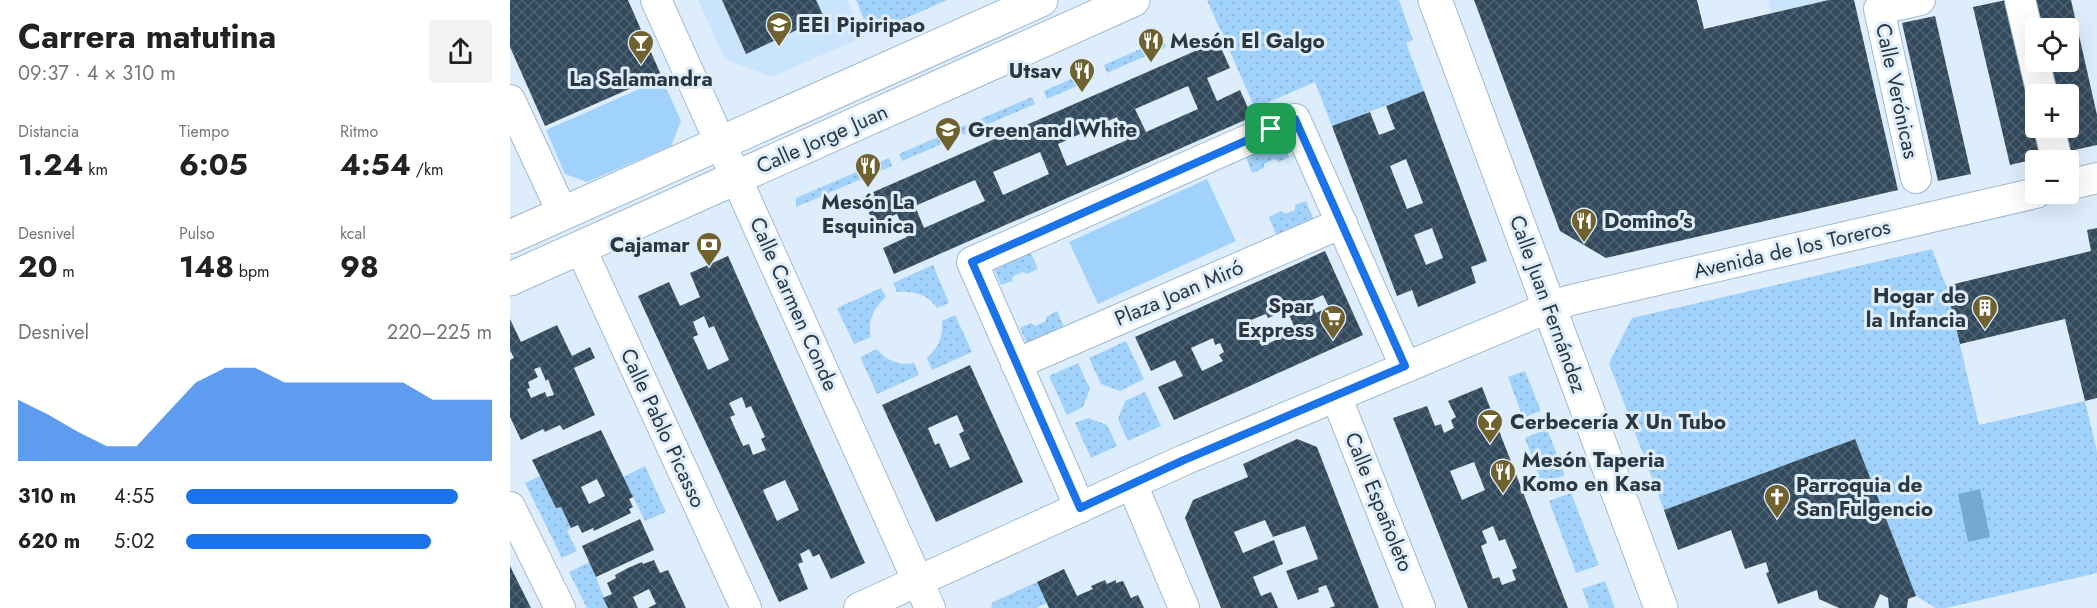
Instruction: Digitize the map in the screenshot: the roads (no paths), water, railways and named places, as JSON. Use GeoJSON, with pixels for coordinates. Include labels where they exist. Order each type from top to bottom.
{"type":"FeatureCollection","features":[{"type":"Feature","properties":{"kind":"main road","name":"Calle Jorge Juan"},"geometry":{"type":"LineString","coordinates":[[510,237],[1041,0]]}},
{"type":"Feature","properties":{"kind":"main road","name":"Calle Jorge Juan"},"geometry":{"type":"LineString","coordinates":[[510,279],[1133,0]]}},
{"type":"Feature","properties":{"kind":"main road","name":"Calle Juan Fernández"},"geometry":{"type":"LineString","coordinates":[[1435,0],[1661,608]]}},
{"type":"Feature","properties":{"kind":"street","name":"Calle Carmen Conde"},"geometry":{"type":"LineString","coordinates":[[656,0],[930,608]]}},
{"type":"Feature","properties":{"kind":"street","name":"Calle Verónicas"},"geometry":{"type":"LineString","coordinates":[[1916,178],[1879,9],[1920,0]]}},
{"type":"Feature","properties":{"kind":"street"},"geometry":{"type":"LineString","coordinates":[[2020,0],[2040,84]]}},
{"type":"Feature","properties":{"kind":"street"},"geometry":{"type":"LineString","coordinates":[[510,100],[563,214]]}},
{"type":"Feature","properties":{"kind":"street"},"geometry":{"type":"LineString","coordinates":[[1080,508],[972,262],[1295,119],[1405,366]]}},
{"type":"Feature","properties":{"kind":"street"},"geometry":{"type":"LineString","coordinates":[[2079,182],[2097,178]]}},
{"type":"Feature","properties":{"kind":"street","name":"Avenida de los Toreros"},"geometry":{"type":"LineString","coordinates":[[859,608],[1132,484],[1405,366],[1550,307],[1571,300],[2025,196]]}},
{"type":"Feature","properties":{"kind":"street","name":"Plaza Joan Miró"},"geometry":{"type":"LineString","coordinates":[[1016,364],[1342,223]]}},
{"type":"Feature","properties":{"kind":"street","name":"Calle Pablo Picasso"},"geometry":{"type":"LineString","coordinates":[[580,247],[746,608]]}},
{"type":"Feature","properties":{"kind":"street","name":"Calle Españoleto"},"geometry":{"type":"LineString","coordinates":[[1336,396],[1420,608]]}},
{"type":"Feature","properties":{"kind":"street"},"geometry":{"type":"LineString","coordinates":[[1132,484],[1184,608]]}},
{"type":"Feature","properties":{"kind":"street"},"geometry":{"type":"LineString","coordinates":[[510,507],[560,608]]}},
{"type":"Feature","properties":{"kind":"place","name":"EEI Pipiripao"},"geometry":{"type":"Point","coordinates":[779,48]}},
{"type":"Feature","properties":{"kind":"place","name":"Mesón El Galgo"},"geometry":{"type":"Point","coordinates":[1151,64]}},
{"type":"Feature","properties":{"kind":"place","name":"La Salamandra"},"geometry":{"type":"Point","coordinates":[641,66]}},
{"type":"Feature","properties":{"kind":"place","name":"Utsav"},"geometry":{"type":"Point","coordinates":[1082,94]}},
{"type":"Feature","properties":{"kind":"place","name":"Green and White"},"geometry":{"type":"Point","coordinates":[948,153]}},
{"type":"Feature","properties":{"kind":"place","name":"Mesón La Esquinica"},"geometry":{"type":"Point","coordinates":[868,189]}},
{"type":"Feature","properties":{"kind":"place","name":"Domino's"},"geometry":{"type":"Point","coordinates":[1584,244]}},
{"type":"Feature","properties":{"kind":"place","name":"Cajamar"},"geometry":{"type":"Point","coordinates":[709,268]}},
{"type":"Feature","properties":{"kind":"place","name":"Hogar de la Infancia"},"geometry":{"type":"Point","coordinates":[1985,331]}},
{"type":"Feature","properties":{"kind":"place","name":"Spar Express"},"geometry":{"type":"Point","coordinates":[1333,341]}},
{"type":"Feature","properties":{"kind":"place","name":"Cerbecería X Un Tubo"},"geometry":{"type":"Point","coordinates":[1490,445]}},
{"type":"Feature","properties":{"kind":"place","name":"Mesón Taperia Komo en Kasa"},"geometry":{"type":"Point","coordinates":[1503,495]}},
{"type":"Feature","properties":{"kind":"place","name":"Parroquia de San Fulgencio"},"geometry":{"type":"Point","coordinates":[1777,520]}}]}
